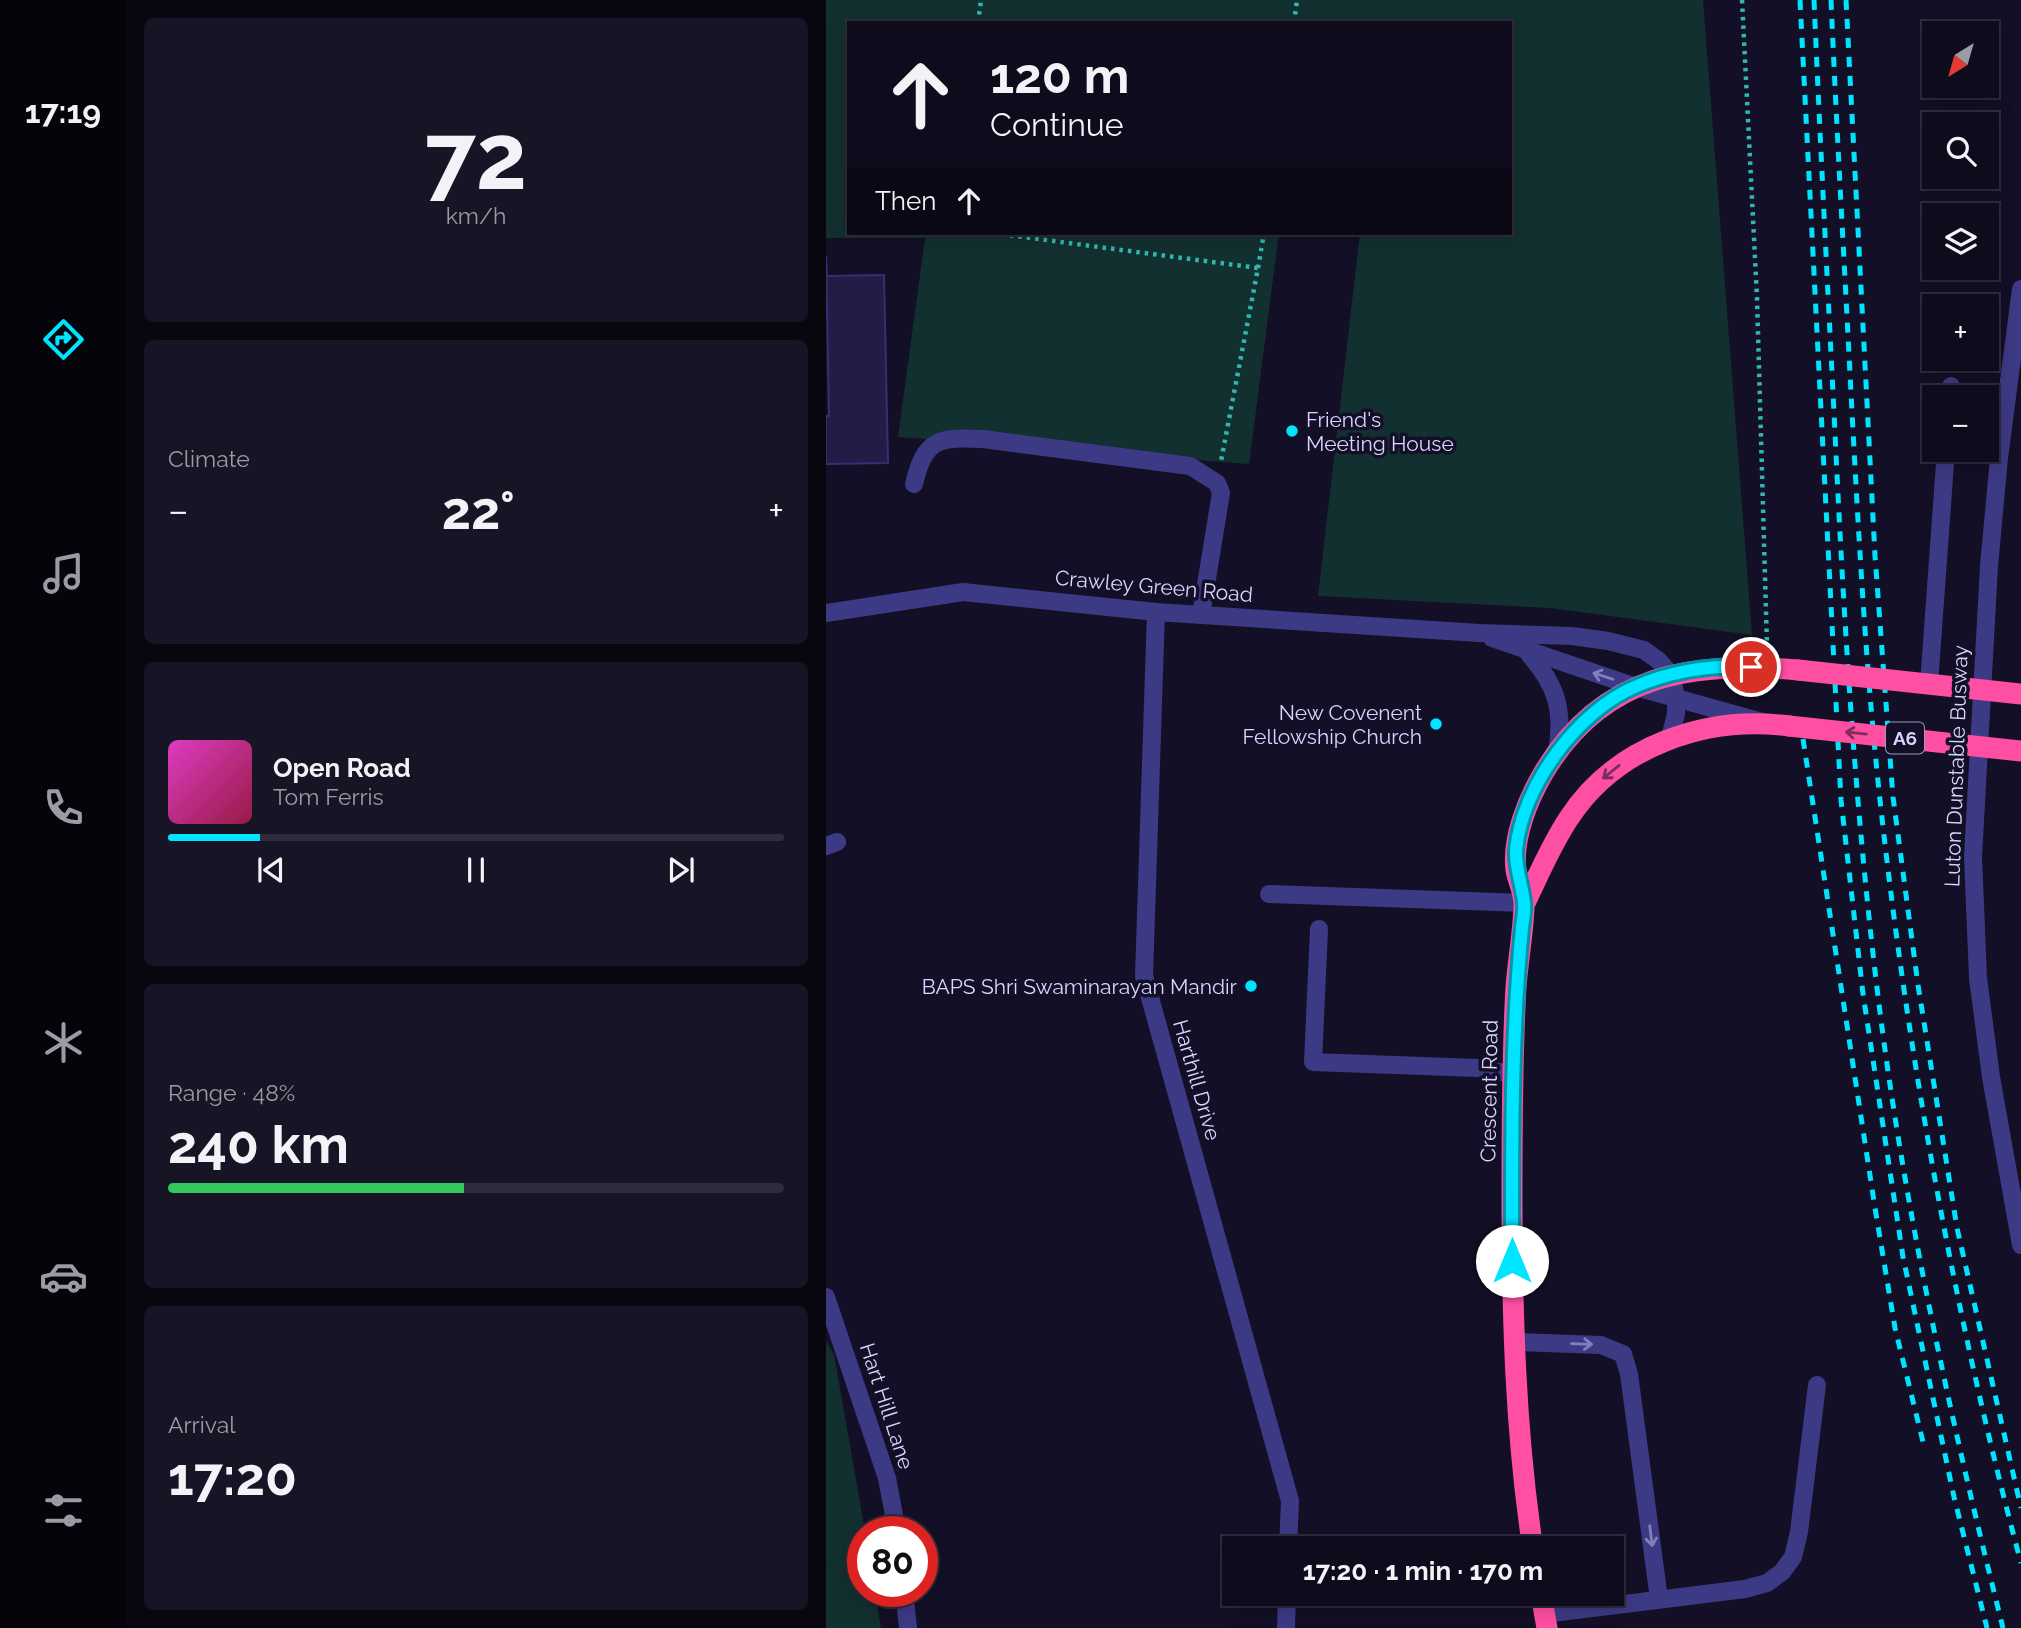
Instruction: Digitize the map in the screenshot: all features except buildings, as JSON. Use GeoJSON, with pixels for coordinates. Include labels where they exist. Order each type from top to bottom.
{"type":"FeatureCollection","features":[{"type":"Feature","properties":{"kind":"highway"},"geometry":{"type":"LineString","coordinates":[[1557,753],[1598,710],[1636,687],[1703,668],[1734,666],[1798,670],[2021,694]]}},
{"type":"Feature","properties":{"kind":"highway"},"geometry":{"type":"LineString","coordinates":[[1525,903],[1554,843],[1582,800],[1616,768],[1670,738],[1703,730],[1762,722]]}},
{"type":"Feature","properties":{"kind":"highway","name":"Crawley Green Road"},"geometry":{"type":"LineString","coordinates":[[1762,722],[2021,751]]}},
{"type":"Feature","properties":{"kind":"highway","name":"Crescent Road"},"geometry":{"type":"LineString","coordinates":[[1532,1536],[1525,1485],[1514,1342],[1512,1074],[1516,985],[1525,903],[1516,869],[1516,848],[1533,794],[1557,753]]}},
{"type":"Feature","properties":{"kind":"street","name":"Luton Dunstable Busway"},"geometry":{"type":"LineString","coordinates":[[2021,289],[1989,557],[1973,857],[1976,939],[1983,1015],[1995,1103],[2021,1245]]}},
{"type":"Feature","properties":{"kind":"street"},"geometry":{"type":"LineString","coordinates":[[914,484],[919,461],[930,446],[952,438],[983,439],[1190,466],[1217,483],[1221,493],[1200,615]]}},
{"type":"Feature","properties":{"kind":"street"},"geometry":{"type":"LineString","coordinates":[[1929,684],[1945,462]]}},
{"type":"Feature","properties":{"kind":"street","name":"Crawley Green Road"},"geometry":{"type":"LineString","coordinates":[[826,613],[963,592],[1156,612],[1479,633],[1572,636],[1644,650],[1659,661],[1671,675]]}},
{"type":"Feature","properties":{"kind":"street","name":"Harthill Drive"},"geometry":{"type":"LineString","coordinates":[[1156,612],[1144,976],[1290,1501],[1289,1536]]}},
{"type":"Feature","properties":{"kind":"street","name":"Crawley Green Road"},"geometry":{"type":"LineString","coordinates":[[1479,633],[1636,687],[1762,722]]}},
{"type":"Feature","properties":{"kind":"street","name":"Crescent Road"},"geometry":{"type":"LineString","coordinates":[[1528,652],[1551,682],[1556,695],[1560,730],[1557,753]]}},
{"type":"Feature","properties":{"kind":"street"},"geometry":{"type":"LineString","coordinates":[[1670,738],[1676,714],[1671,675]]}},
{"type":"Feature","properties":{"kind":"street"},"geometry":{"type":"LineString","coordinates":[[1269,894],[1525,903]]}},
{"type":"Feature","properties":{"kind":"street"},"geometry":{"type":"LineString","coordinates":[[1319,929],[1313,1062],[1477,1068],[1512,1074]]}},
{"type":"Feature","properties":{"kind":"street","name":"Hart Hill Lane"},"geometry":{"type":"LineString","coordinates":[[826,1297],[887,1478],[894,1516]]}},
{"type":"Feature","properties":{"kind":"street"},"geometry":{"type":"LineString","coordinates":[[1514,1342],[1601,1345],[1623,1354],[1629,1374],[1659,1599]]}},
{"type":"Feature","properties":{"kind":"street"},"geometry":{"type":"LineString","coordinates":[[1544,1612],[1745,1589],[1768,1583],[1782,1572],[1793,1557],[1799,1532],[1817,1385]]}},
{"type":"Feature","properties":{"kind":"street"},"geometry":{"type":"LineString","coordinates":[[1286,1628],[1287,1606]]}},
{"type":"Feature","properties":{"kind":"street"},"geometry":{"type":"LineString","coordinates":[[906,1607],[908,1628]]}},
{"type":"Feature","properties":{"kind":"path"},"geometry":{"type":"LineString","coordinates":[[978,21],[981,0]]}},
{"type":"Feature","properties":{"kind":"path"},"geometry":{"type":"LineString","coordinates":[[1294,21],[1297,0]]}},
{"type":"Feature","properties":{"kind":"path"},"geometry":{"type":"LineString","coordinates":[[1742,0],[1757,298],[1768,668]]}},
{"type":"Feature","properties":{"kind":"path"},"geometry":{"type":"LineString","coordinates":[[1008,235],[1258,268]]}},
{"type":"Feature","properties":{"kind":"path"},"geometry":{"type":"LineString","coordinates":[[1217,483],[1264,235]]}},
{"type":"Feature","properties":{"kind":"green space"},"geometry":{"type":"Polygon","coordinates":[[[826,0],[1703,0],[1752,635],[1550,608],[1318,596],[1360,235],[1512,235],[1512,21],[847,21],[847,235],[1279,235],[1249,464],[898,437],[925,238],[826,238],[826,0]]]}},
{"type":"Feature","properties":{"kind":"green space"},"geometry":{"type":"Polygon","coordinates":[[[826,1341],[834,1354],[862,1516],[847,1516],[847,1607],[878,1607],[881,1628],[826,1628],[826,1341]]]}},
{"type":"Feature","properties":{"kind":"railway"},"geometry":{"type":"LineString","coordinates":[[1800,0],[1841,800],[1863,994],[1903,1257],[1954,1497],[1987,1628]]}},
{"type":"Feature","properties":{"kind":"railway"},"geometry":{"type":"LineString","coordinates":[[1814,0],[1845,629],[1862,845],[1877,988],[1914,1230],[1947,1390],[2003,1628]]}},
{"type":"Feature","properties":{"kind":"railway"},"geometry":{"type":"LineString","coordinates":[[1831,0],[1863,606],[1891,896],[1919,1088],[1954,1279],[2021,1563]]}},
{"type":"Feature","properties":{"kind":"railway"},"geometry":{"type":"LineString","coordinates":[[1846,0],[1875,556],[1893,797],[1918,985],[1957,1228],[2021,1508]]}},
{"type":"Feature","properties":{"kind":"railway"},"geometry":{"type":"LineString","coordinates":[[1803,739],[1895,1328],[1924,1446]]}},
{"type":"Feature","properties":{"kind":"place","name":"Friend's Meeting House"},"geometry":{"type":"Point","coordinates":[1292,431]}},
{"type":"Feature","properties":{"kind":"place","name":"New Covenent Fellowship Church"},"geometry":{"type":"Point","coordinates":[1436,724]}},
{"type":"Feature","properties":{"kind":"place","name":"BAPS Shri Swaminarayan Mandir"},"geometry":{"type":"Point","coordinates":[1251,986]}},
{"type":"Feature","properties":{"kind":"route"},"geometry":{"type":"LineString","coordinates":[[1512,1261],[1512,1074],[1516,985],[1525,903],[1516,869],[1516,848],[1533,794],[1557,753],[1581,725],[1598,710],[1625,693],[1687,671],[1751,667]]}}]}
